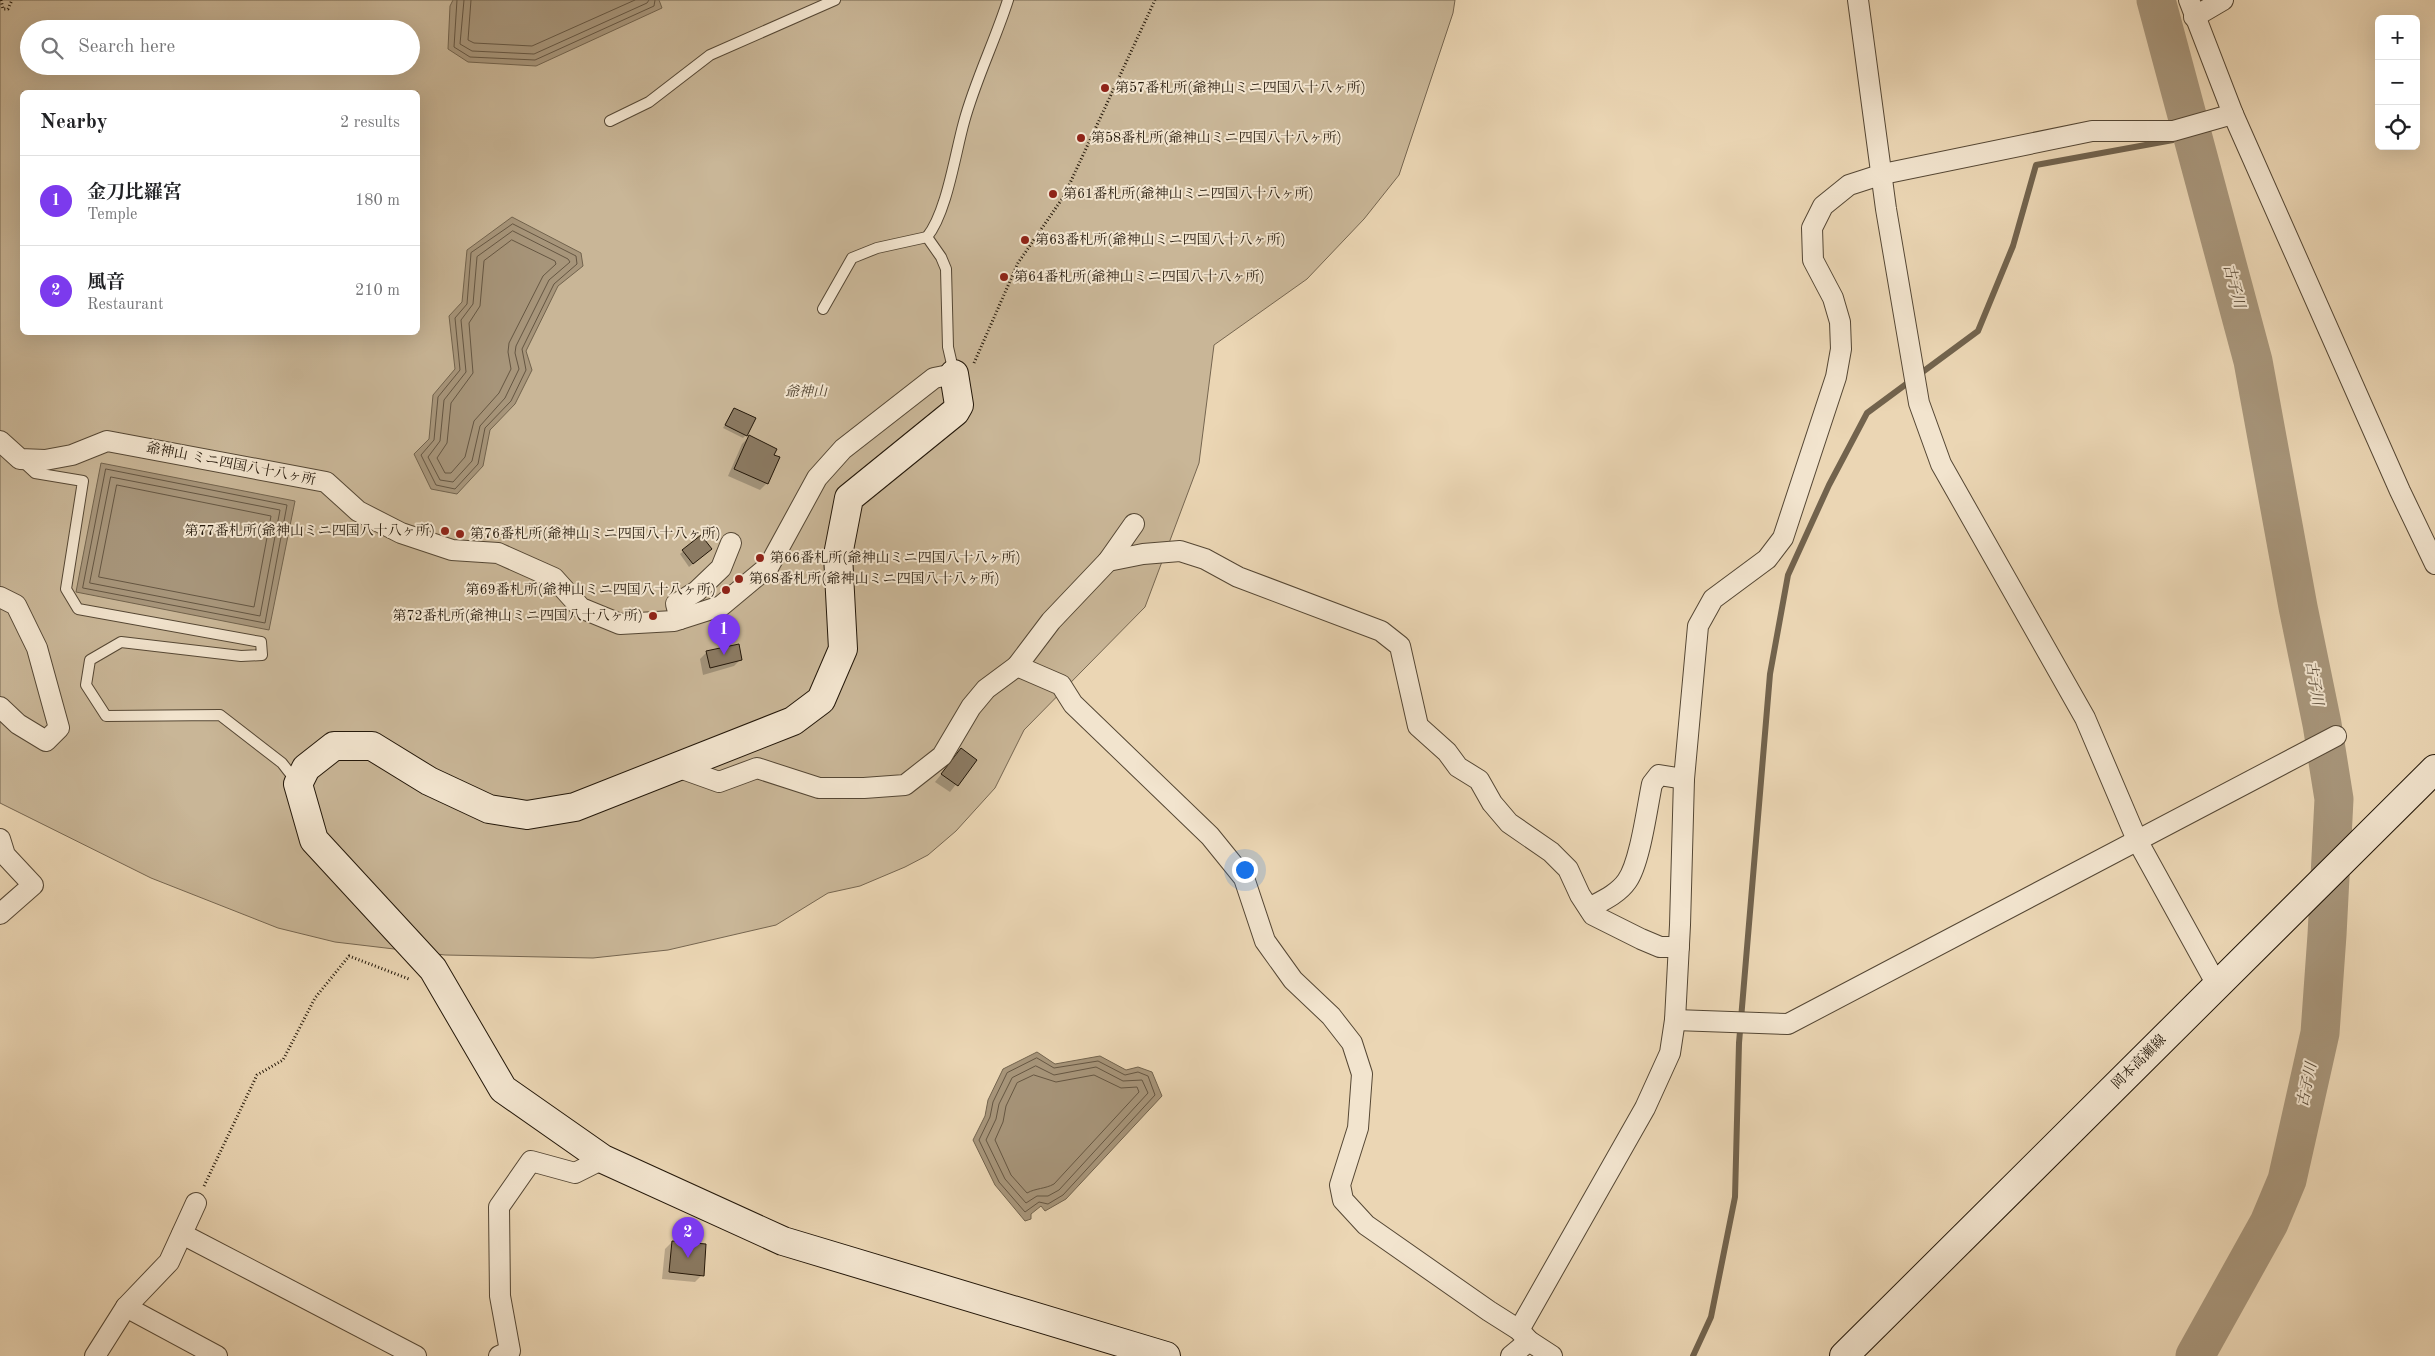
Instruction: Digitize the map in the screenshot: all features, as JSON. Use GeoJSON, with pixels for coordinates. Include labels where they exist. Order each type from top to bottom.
{"type":"FeatureCollection","features":[{"type":"Feature","properties":{"kind":"street"},"geometry":{"type":"LineString","coordinates":[[1858,0],[1883,174],[1886,209],[1919,403],[1941,464],[2085,718],[2137,840],[2216,985]]}},
{"type":"Feature","properties":{"kind":"street"},"geometry":{"type":"LineString","coordinates":[[2223,0],[2192,8],[2224,117],[2435,564]]}},
{"type":"Feature","properties":{"kind":"street"},"geometry":{"type":"LineString","coordinates":[[1512,1356],[1645,1108],[1670,1054],[1675,1020],[1684,779],[1698,626],[1713,600],[1767,559],[1783,538],[1836,377],[1841,348],[1840,322],[1833,298],[1813,260],[1812,228],[1823,206],[1849,185],[1883,174],[2092,131],[2173,131],[2224,117]]}},
{"type":"Feature","properties":{"kind":"street","name":"爺神山 ミニ四国八十八ヶ所"},"geometry":{"type":"LineString","coordinates":[[20,459],[45,460],[72,455],[107,441],[326,482],[358,512],[402,533],[452,550],[498,553],[554,578],[581,608],[620,624],[680,619],[721,606],[769,566],[817,478],[844,449],[934,378],[954,374]]}},
{"type":"Feature","properties":{"kind":"street"},"geometry":{"type":"LineString","coordinates":[[954,374],[959,405],[955,412],[849,498],[838,555],[843,649],[821,700],[792,722],[575,807],[527,815],[489,809],[429,781],[372,746],[334,746],[306,768],[298,784],[314,840],[433,969],[503,1089],[603,1159],[783,1240],[1166,1356]]}},
{"type":"Feature","properties":{"kind":"street"},"geometry":{"type":"LineString","coordinates":[[0,441],[20,459]]}},
{"type":"Feature","properties":{"kind":"street"},"geometry":{"type":"LineString","coordinates":[[677,767],[719,782],[757,768],[819,788],[864,788],[906,785],[942,756],[971,707],[986,689],[1017,666],[1051,621],[1108,561],[1134,524]]}},
{"type":"Feature","properties":{"kind":"street"},"geometry":{"type":"LineString","coordinates":[[680,619],[676,604],[697,591],[721,568],[731,543]]}},
{"type":"Feature","properties":{"kind":"street"},"geometry":{"type":"LineString","coordinates":[[1108,561],[1143,554],[1180,551],[1205,559],[1238,577],[1380,631],[1400,646],[1418,726],[1447,752],[1458,767],[1479,780],[1492,803],[1509,823],[1551,852],[1568,869],[1593,915],[1640,940],[1660,947],[1678,947]]}},
{"type":"Feature","properties":{"kind":"street"},"geometry":{"type":"LineString","coordinates":[[0,597],[16,605],[37,648],[60,728],[46,741],[18,724],[0,707]]}},
{"type":"Feature","properties":{"kind":"street"},"geometry":{"type":"LineString","coordinates":[[1017,666],[1061,685],[1074,704],[1210,836],[1244,878],[1265,941],[1293,980],[1331,1016],[1352,1043],[1362,1074],[1358,1128],[1340,1185],[1342,1200],[1366,1226],[1552,1356]]}},
{"type":"Feature","properties":{"kind":"street"},"geometry":{"type":"LineString","coordinates":[[1675,1020],[1788,1024],[2336,736]]}},
{"type":"Feature","properties":{"kind":"street","name":"岡本高瀬線"},"geometry":{"type":"LineString","coordinates":[[1844,1356],[2435,769]]}},
{"type":"Feature","properties":{"kind":"street"},"geometry":{"type":"LineString","coordinates":[[1589,908],[1608,899],[1627,881],[1634,864],[1652,784],[1659,775],[1684,779]]}},
{"type":"Feature","properties":{"kind":"street"},"geometry":{"type":"LineString","coordinates":[[0,839],[5,855],[33,886],[0,914]]}},
{"type":"Feature","properties":{"kind":"street"},"geometry":{"type":"LineString","coordinates":[[499,1356],[510,1351],[500,1296],[499,1207],[531,1161],[575,1173],[603,1159]]}},
{"type":"Feature","properties":{"kind":"street"},"geometry":{"type":"LineString","coordinates":[[95,1356],[126,1307],[169,1262],[196,1203]]}},
{"type":"Feature","properties":{"kind":"street"},"geometry":{"type":"LineString","coordinates":[[182,1234],[416,1356]]}},
{"type":"Feature","properties":{"kind":"street"},"geometry":{"type":"LineString","coordinates":[[126,1307],[217,1356]]}},
{"type":"Feature","properties":{"kind":"lane"},"geometry":{"type":"LineString","coordinates":[[610,121],[649,102],[710,55],[835,0]]}},
{"type":"Feature","properties":{"kind":"lane"},"geometry":{"type":"LineString","coordinates":[[823,309],[852,258],[877,248],[927,237],[936,226],[955,162],[964,122],[1008,0]]}},
{"type":"Feature","properties":{"kind":"lane"},"geometry":{"type":"LineString","coordinates":[[927,237],[941,256],[946,269],[948,347],[954,374]]}},
{"type":"Feature","properties":{"kind":"lane"},"geometry":{"type":"LineString","coordinates":[[20,459],[35,473],[83,482],[66,590],[78,609],[262,642],[262,655],[241,656],[121,642],[90,660],[86,685],[106,716],[220,715],[282,762],[298,784]]}},
{"type":"Feature","properties":{"kind":"path"},"geometry":{"type":"LineString","coordinates":[[1,0],[3,9],[8,9],[12,0]]}},
{"type":"Feature","properties":{"kind":"path"},"geometry":{"type":"LineString","coordinates":[[954,374],[976,362],[1018,263],[1064,196],[1155,0]]}},
{"type":"Feature","properties":{"kind":"path"},"geometry":{"type":"LineString","coordinates":[[196,1203],[227,1142],[257,1075],[283,1060],[315,998],[349,956],[418,983],[433,969]]}},
{"type":"Feature","properties":{"kind":"green space","name":"爺神山"},"geometry":{"type":"Polygon","coordinates":[[[0,0],[1455,0],[1453,13],[1399,175],[1364,219],[1307,279],[1214,345],[1199,463],[1145,607],[1024,730],[995,788],[956,831],[928,855],[860,886],[828,893],[776,925],[668,950],[593,958],[445,955],[335,942],[278,928],[151,878],[0,803],[0,0]]]}},
{"type":"Feature","properties":{"kind":"water"},"geometry":{"type":"Polygon","coordinates":[[[453,0],[659,0],[662,8],[536,66],[468,62],[448,49],[450,6],[453,0]]]}},
{"type":"Feature","properties":{"kind":"water"},"geometry":{"type":"Polygon","coordinates":[[[512,217],[581,253],[583,266],[558,286],[526,351],[532,370],[515,404],[490,430],[483,466],[457,494],[431,489],[414,454],[429,439],[433,395],[455,369],[449,316],[462,302],[467,250],[512,217]]]}},
{"type":"Feature","properties":{"kind":"water"},"geometry":{"type":"Polygon","coordinates":[[[101,463],[295,501],[269,630],[76,592],[101,463]]]}},
{"type":"Feature","properties":{"kind":"water"},"geometry":{"type":"Polygon","coordinates":[[[1037,1052],[1055,1064],[1100,1056],[1126,1070],[1138,1067],[1152,1072],[1162,1096],[1066,1199],[1045,1211],[1041,1206],[1031,1214],[1031,1219],[1025,1221],[995,1185],[973,1140],[985,1116],[988,1100],[1003,1069],[1037,1052]]]}},
{"type":"Feature","properties":{"kind":"building"},"geometry":{"type":"Polygon","coordinates":[[[734,408],[756,418],[747,436],[725,425],[734,408]]]}},
{"type":"Feature","properties":{"kind":"building"},"geometry":{"type":"Polygon","coordinates":[[[749,435],[777,449],[774,455],[780,457],[768,484],[734,469],[749,435]]]}},
{"type":"Feature","properties":{"kind":"building"},"geometry":{"type":"Polygon","coordinates":[[[701,535],[712,549],[693,564],[682,550],[701,535]]]}},
{"type":"Feature","properties":{"kind":"building"},"geometry":{"type":"Polygon","coordinates":[[[739,644],[742,660],[710,668],[706,651],[739,644]]]}},
{"type":"Feature","properties":{"kind":"building"},"geometry":{"type":"Polygon","coordinates":[[[961,748],[977,760],[958,786],[941,774],[961,748]]]}},
{"type":"Feature","properties":{"kind":"building"},"geometry":{"type":"Polygon","coordinates":[[[672,1241],[706,1244],[704,1276],[669,1272],[672,1241]]]}},
{"type":"Feature","properties":{"kind":"waterway","name":"古子川"},"geometry":{"type":"LineString","coordinates":[[2156,0],[2253,361],[2298,607],[2322,724],[2334,799],[2320,1033],[2287,1180],[2269,1223],[2195,1356]]}},
{"type":"Feature","properties":{"kind":"waterway"},"geometry":{"type":"LineString","coordinates":[[1693,1356],[1711,1317],[1735,1197],[1739,1043],[1770,674],[1788,575],[1829,485],[1867,413],[1978,331],[2013,246],[2036,165],[2173,140]]}},
{"type":"Feature","properties":{"kind":"place","name":"第57番札所(爺神山ミニ四国八十八ヶ所)"},"geometry":{"type":"Point","coordinates":[1105,88]}},
{"type":"Feature","properties":{"kind":"place","name":"第58番札所(爺神山ミニ四国八十八ヶ所)"},"geometry":{"type":"Point","coordinates":[1081,138]}},
{"type":"Feature","properties":{"kind":"place","name":"第61番札所(爺神山ミニ四国八十八ヶ所)"},"geometry":{"type":"Point","coordinates":[1053,194]}},
{"type":"Feature","properties":{"kind":"place","name":"第63番札所(爺神山ミニ四国八十八ヶ所)"},"geometry":{"type":"Point","coordinates":[1025,240]}},
{"type":"Feature","properties":{"kind":"place","name":"第64番札所(爺神山ミニ四国八十八ヶ所)"},"geometry":{"type":"Point","coordinates":[1004,277]}},
{"type":"Feature","properties":{"kind":"place","name":"第77番札所(爺神山ミニ四国八十八ヶ所)"},"geometry":{"type":"Point","coordinates":[445,531]}},
{"type":"Feature","properties":{"kind":"place","name":"第76番札所(爺神山ミニ四国八十八ヶ所)"},"geometry":{"type":"Point","coordinates":[460,534]}},
{"type":"Feature","properties":{"kind":"place","name":"第66番札所(爺神山ミニ四国八十八ヶ所)"},"geometry":{"type":"Point","coordinates":[760,558]}},
{"type":"Feature","properties":{"kind":"place","name":"第68番札所(爺神山ミニ四国八十八ヶ所)"},"geometry":{"type":"Point","coordinates":[739,579]}},
{"type":"Feature","properties":{"kind":"place","name":"第69番札所(爺神山ミニ四国八十八ヶ所)"},"geometry":{"type":"Point","coordinates":[726,590]}},
{"type":"Feature","properties":{"kind":"place","name":"第72番札所(爺神山ミニ四国八十八ヶ所)"},"geometry":{"type":"Point","coordinates":[653,616]}},
{"type":"Feature","properties":{"kind":"place","name":"金刀比羅宮"},"geometry":{"type":"Point","coordinates":[724,655]}},
{"type":"Feature","properties":{"kind":"place","name":"風音"},"geometry":{"type":"Point","coordinates":[688,1258]}}]}
